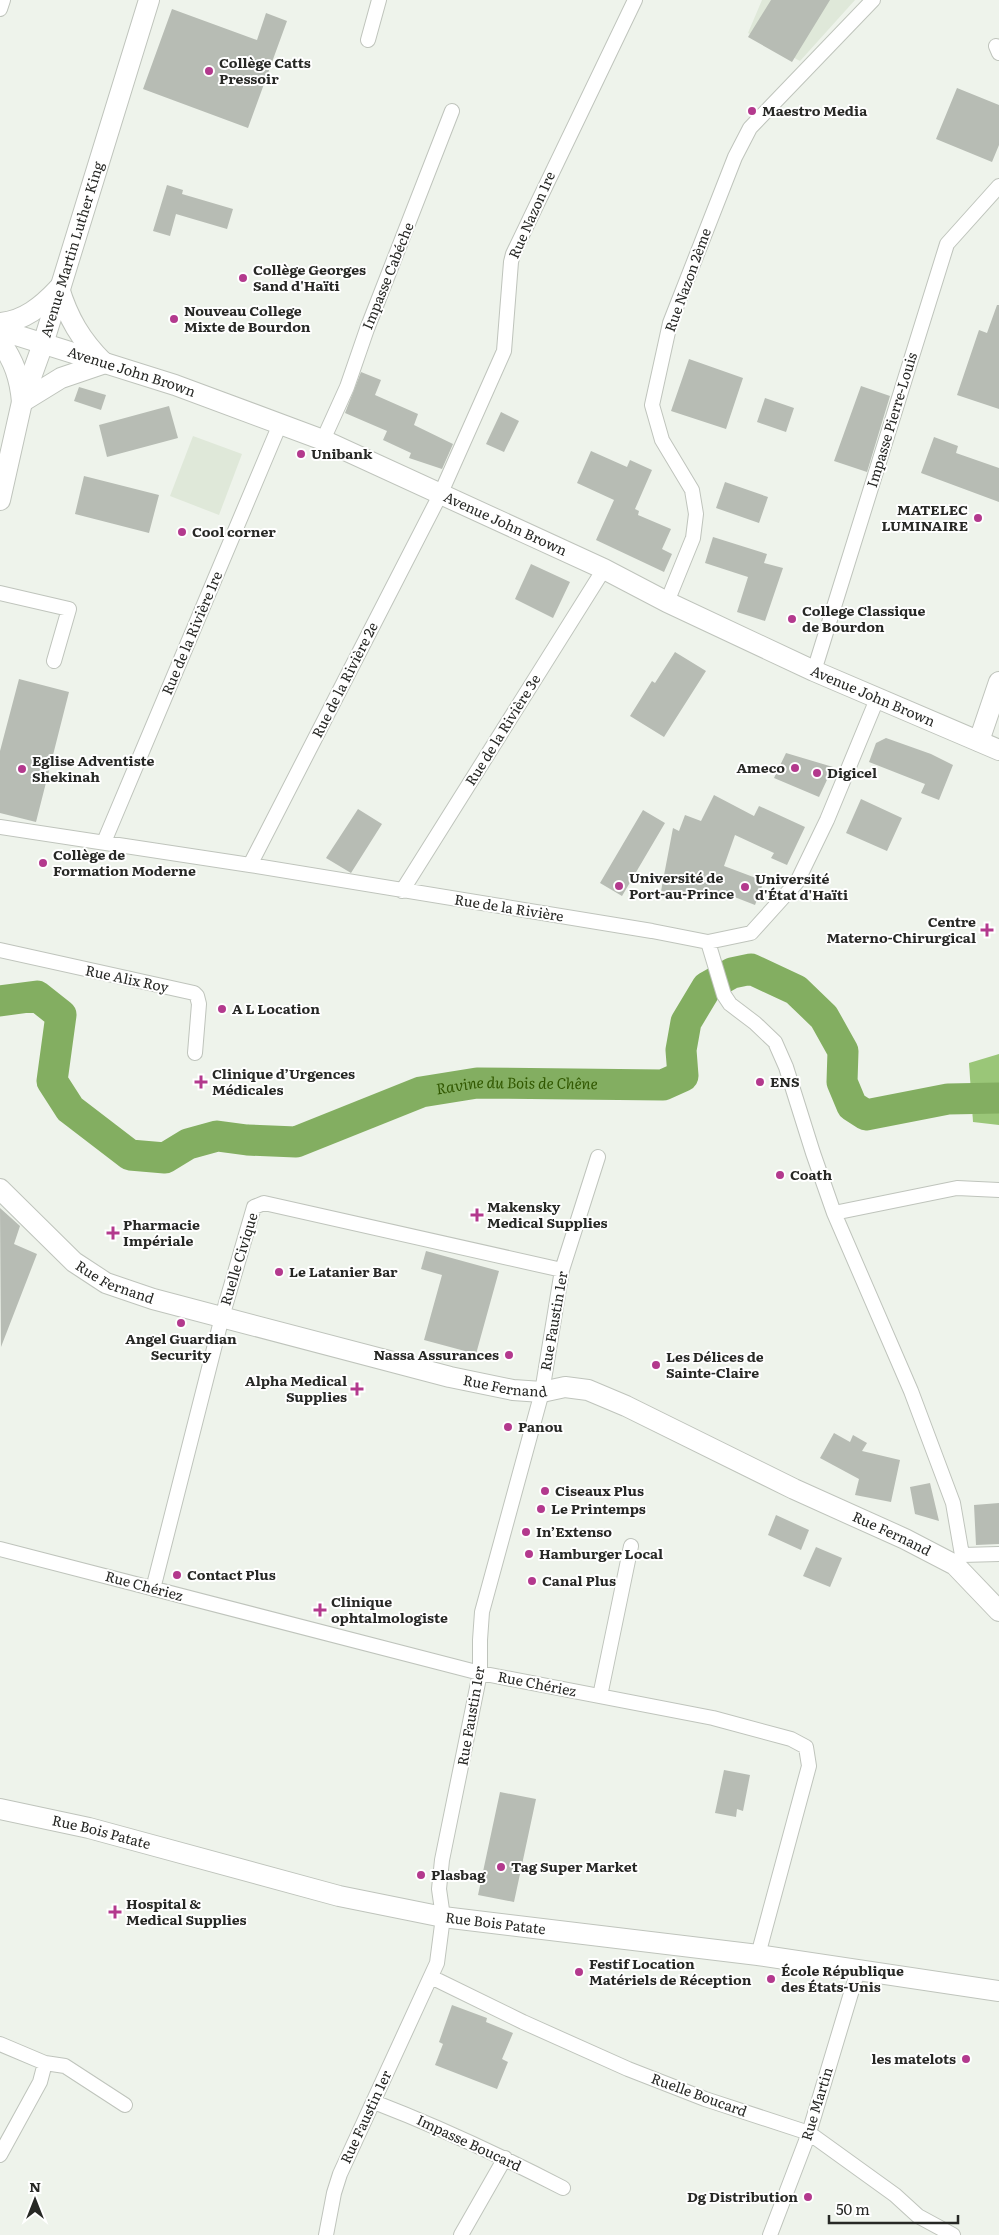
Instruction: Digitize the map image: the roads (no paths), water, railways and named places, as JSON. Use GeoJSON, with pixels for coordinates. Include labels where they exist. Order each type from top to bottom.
{"type":"FeatureCollection","features":[{"type":"Feature","properties":{"kind":"street"},"geometry":{"type":"LineString","coordinates":[[0,9],[3,0]]}},
{"type":"Feature","properties":{"kind":"street","name":"Avenue Martin Luther King"},"geometry":{"type":"LineString","coordinates":[[0,500],[22,402],[42,344],[148,0]]}},
{"type":"Feature","properties":{"kind":"street"},"geometry":{"type":"LineString","coordinates":[[368,40],[379,0]]}},
{"type":"Feature","properties":{"kind":"street","name":"Rue Nazon 1re"},"geometry":{"type":"LineString","coordinates":[[440,495],[504,352],[513,254],[635,0]]}},
{"type":"Feature","properties":{"kind":"street","name":"Rue Nazon 2ème"},"geometry":{"type":"LineString","coordinates":[[667,602],[693,538],[696,514],[692,490],[662,440],[652,405],[670,324],[735,157],[750,128],[873,0]]}},
{"type":"Feature","properties":{"kind":"street","name":"Impasse Cabéche"},"geometry":{"type":"LineString","coordinates":[[323,440],[347,387],[367,330],[452,111]]}},
{"type":"Feature","properties":{"kind":"street","name":"Impasse Pierre-Louis"},"geometry":{"type":"LineString","coordinates":[[814,671],[947,244],[999,186]]}},
{"type":"Feature","properties":{"kind":"street"},"geometry":{"type":"LineString","coordinates":[[0,323],[25,317],[44,305],[59,288]]}},
{"type":"Feature","properties":{"kind":"street"},"geometry":{"type":"LineString","coordinates":[[0,341],[11,357],[20,379],[22,402],[61,378],[105,363],[88,348],[76,330],[66,310],[59,288]]}},
{"type":"Feature","properties":{"kind":"street","name":"Avenue John Brown"},"geometry":{"type":"LineString","coordinates":[[0,330],[175,385],[323,440],[604,569],[667,602],[814,671],[999,750]]}},
{"type":"Feature","properties":{"kind":"street","name":"Rue de la Rivière 1re"},"geometry":{"type":"LineString","coordinates":[[104,842],[280,424]]}},
{"type":"Feature","properties":{"kind":"street","name":"Rue de la Rivière 2e"},"geometry":{"type":"LineString","coordinates":[[250,865],[440,495]]}},
{"type":"Feature","properties":{"kind":"street","name":"Rue de la Rivière 3e"},"geometry":{"type":"LineString","coordinates":[[402,891],[604,569]]}},
{"type":"Feature","properties":{"kind":"street"},"geometry":{"type":"LineString","coordinates":[[0,593],[69,610],[54,661]]}},
{"type":"Feature","properties":{"kind":"street"},"geometry":{"type":"LineString","coordinates":[[979,741],[999,682]]}},
{"type":"Feature","properties":{"kind":"street","name":"Rue de la Rivière"},"geometry":{"type":"LineString","coordinates":[[0,827],[250,865],[642,929],[708,942],[750,933],[797,882],[827,820],[877,699]]}},
{"type":"Feature","properties":{"kind":"street"},"geometry":{"type":"LineString","coordinates":[[708,942],[716,974],[724,995],[730,1004],[755,1023],[775,1042],[786,1067],[834,1213],[911,1390],[953,1503],[959,1560],[999,1554]]}},
{"type":"Feature","properties":{"kind":"street","name":"Rue Alix Roy"},"geometry":{"type":"LineString","coordinates":[[0,950],[194,993],[199,1004],[195,1054]]}},
{"type":"Feature","properties":{"kind":"street","name":"Rue Faustin 1er"},"geometry":{"type":"LineString","coordinates":[[326,2235],[340,2174],[437,1962],[443,1918],[439,1889],[442,1860],[480,1673],[482,1612],[542,1392],[562,1270],[598,1157]]}},
{"type":"Feature","properties":{"kind":"street"},"geometry":{"type":"LineString","coordinates":[[834,1213],[957,1188],[999,1190]]}},
{"type":"Feature","properties":{"kind":"street","name":"Rue Fernand"},"geometry":{"type":"LineString","coordinates":[[0,1189],[74,1262],[106,1283],[153,1299],[450,1376],[512,1390],[542,1392],[565,1387],[588,1390],[626,1406],[794,1489],[905,1539],[959,1560],[999,1612]]}},
{"type":"Feature","properties":{"kind":"street","name":"Ruelle Civique"},"geometry":{"type":"LineString","coordinates":[[153,1589],[222,1317],[254,1208],[264,1203],[562,1270]]}},
{"type":"Feature","properties":{"kind":"street"},"geometry":{"type":"LineString","coordinates":[[600,1696],[631,1546]]}},
{"type":"Feature","properties":{"kind":"street","name":"Rue Chériez"},"geometry":{"type":"LineString","coordinates":[[0,1549],[480,1673],[713,1718],[791,1739],[806,1747],[809,1766],[758,1955]]}},
{"type":"Feature","properties":{"kind":"street","name":"Rue Bois Patate"},"geometry":{"type":"LineString","coordinates":[[0,1809],[89,1828],[339,1896],[443,1918],[758,1955],[999,1991]]}},
{"type":"Feature","properties":{"kind":"street","name":"Rue Martin"},"geometry":{"type":"LineString","coordinates":[[770,2235],[809,2133],[858,1970]]}},
{"type":"Feature","properties":{"kind":"street","name":"Ruelle Boucard"},"geometry":{"type":"LineString","coordinates":[[431,1977],[523,2022],[628,2069],[705,2099],[809,2133],[895,2195],[918,2216],[952,2235]]}},
{"type":"Feature","properties":{"kind":"street"},"geometry":{"type":"LineString","coordinates":[[0,2044],[45,2063],[65,2066],[125,2104]]}},
{"type":"Feature","properties":{"kind":"street"},"geometry":{"type":"LineString","coordinates":[[0,2155],[40,2082],[45,2063]]}},
{"type":"Feature","properties":{"kind":"street","name":"Impasse Boucard"},"geometry":{"type":"LineString","coordinates":[[374,2102],[436,2126],[505,2158],[563,2188]]}},
{"type":"Feature","properties":{"kind":"street"},"geometry":{"type":"LineString","coordinates":[[461,2235],[505,2158]]}},
{"type":"Feature","properties":{"kind":"waterway","name":"Ravine du Bois de Chêne"},"geometry":{"type":"LineString","coordinates":[[0,1001],[37,996],[61,1015],[52,1081],[70,1109],[130,1155],[165,1158],[188,1144],[217,1136],[247,1140],[296,1142],[421,1092],[477,1083],[663,1085],[683,1076],[681,1050],[686,1022],[707,987],[732,973],[751,969],[796,990],[824,1017],[843,1051],[842,1082],[852,1106],[866,1115],[948,1099],[999,1098]]}},
{"type":"Feature","properties":{"kind":"place","name":"Collège Catts Pressoir"},"geometry":{"type":"Point","coordinates":[209,71]}},
{"type":"Feature","properties":{"kind":"place","name":"Maestro Media"},"geometry":{"type":"Point","coordinates":[752,111]}},
{"type":"Feature","properties":{"kind":"place","name":"Collège Georges Sand d'Haïti"},"geometry":{"type":"Point","coordinates":[243,278]}},
{"type":"Feature","properties":{"kind":"place","name":"Nouveau College Mixte de Bourdon"},"geometry":{"type":"Point","coordinates":[174,319]}},
{"type":"Feature","properties":{"kind":"place","name":"Unibank"},"geometry":{"type":"Point","coordinates":[301,454]}},
{"type":"Feature","properties":{"kind":"place","name":"MATELEC LUMINAIRE"},"geometry":{"type":"Point","coordinates":[978,518]}},
{"type":"Feature","properties":{"kind":"place","name":"Cool corner"},"geometry":{"type":"Point","coordinates":[182,532]}},
{"type":"Feature","properties":{"kind":"place","name":"College Classique de Bourdon"},"geometry":{"type":"Point","coordinates":[792,619]}},
{"type":"Feature","properties":{"kind":"place","name":"Ameco"},"geometry":{"type":"Point","coordinates":[795,768]}},
{"type":"Feature","properties":{"kind":"place","name":"Eglise Adventiste Shekinah"},"geometry":{"type":"Point","coordinates":[22,769]}},
{"type":"Feature","properties":{"kind":"place","name":"Digicel"},"geometry":{"type":"Point","coordinates":[817,773]}},
{"type":"Feature","properties":{"kind":"place","name":"Collège de Formation Moderne"},"geometry":{"type":"Point","coordinates":[43,863]}},
{"type":"Feature","properties":{"kind":"place","name":"Université de Port-au-Prince"},"geometry":{"type":"Point","coordinates":[619,886]}},
{"type":"Feature","properties":{"kind":"place","name":"Université d'État d'Haïti"},"geometry":{"type":"Point","coordinates":[745,887]}},
{"type":"Feature","properties":{"kind":"place","name":"Centre Materno-Chirurgical"},"geometry":{"type":"Point","coordinates":[987,930]}},
{"type":"Feature","properties":{"kind":"place","name":"A L Location"},"geometry":{"type":"Point","coordinates":[222,1009]}},
{"type":"Feature","properties":{"kind":"place","name":"Clinique d’Urgences Médicales"},"geometry":{"type":"Point","coordinates":[201,1082]}},
{"type":"Feature","properties":{"kind":"place","name":"ENS"},"geometry":{"type":"Point","coordinates":[760,1082]}},
{"type":"Feature","properties":{"kind":"place","name":"Coath"},"geometry":{"type":"Point","coordinates":[780,1175]}},
{"type":"Feature","properties":{"kind":"place","name":"Makensky Medical Supplies"},"geometry":{"type":"Point","coordinates":[477,1215]}},
{"type":"Feature","properties":{"kind":"place","name":"Pharmacie Impériale"},"geometry":{"type":"Point","coordinates":[113,1233]}},
{"type":"Feature","properties":{"kind":"place","name":"Le Latanier Bar"},"geometry":{"type":"Point","coordinates":[279,1272]}},
{"type":"Feature","properties":{"kind":"place","name":"Angel Guardian Security"},"geometry":{"type":"Point","coordinates":[181,1323]}},
{"type":"Feature","properties":{"kind":"place","name":"Nassa Assurances"},"geometry":{"type":"Point","coordinates":[509,1355]}},
{"type":"Feature","properties":{"kind":"place","name":"Les Délices de Sainte-Claire"},"geometry":{"type":"Point","coordinates":[656,1365]}},
{"type":"Feature","properties":{"kind":"place","name":"Alpha Medical Supplies"},"geometry":{"type":"Point","coordinates":[357,1389]}},
{"type":"Feature","properties":{"kind":"place","name":"Panou"},"geometry":{"type":"Point","coordinates":[508,1427]}},
{"type":"Feature","properties":{"kind":"place","name":"Ciseaux Plus"},"geometry":{"type":"Point","coordinates":[545,1491]}},
{"type":"Feature","properties":{"kind":"place","name":"Le Printemps"},"geometry":{"type":"Point","coordinates":[541,1509]}},
{"type":"Feature","properties":{"kind":"place","name":"In’Extenso"},"geometry":{"type":"Point","coordinates":[526,1532]}},
{"type":"Feature","properties":{"kind":"place","name":"Hamburger Local"},"geometry":{"type":"Point","coordinates":[529,1554]}},
{"type":"Feature","properties":{"kind":"place","name":"Contact Plus"},"geometry":{"type":"Point","coordinates":[177,1575]}},
{"type":"Feature","properties":{"kind":"place","name":"Canal Plus"},"geometry":{"type":"Point","coordinates":[532,1581]}},
{"type":"Feature","properties":{"kind":"place","name":"Clinique ophtalmologiste"},"geometry":{"type":"Point","coordinates":[320,1610]}},
{"type":"Feature","properties":{"kind":"place","name":"Tag Super Market"},"geometry":{"type":"Point","coordinates":[501,1867]}},
{"type":"Feature","properties":{"kind":"place","name":"Plasbag"},"geometry":{"type":"Point","coordinates":[421,1875]}},
{"type":"Feature","properties":{"kind":"place","name":"Hospital & Medical Supplies"},"geometry":{"type":"Point","coordinates":[115,1912]}},
{"type":"Feature","properties":{"kind":"place","name":"Festif Location Matériels de Réception"},"geometry":{"type":"Point","coordinates":[579,1972]}},
{"type":"Feature","properties":{"kind":"place","name":"École République des États-Unis"},"geometry":{"type":"Point","coordinates":[771,1979]}},
{"type":"Feature","properties":{"kind":"place","name":"les matelots"},"geometry":{"type":"Point","coordinates":[966,2059]}},
{"type":"Feature","properties":{"kind":"place","name":"Dg Distribution"},"geometry":{"type":"Point","coordinates":[808,2197]}}]}
